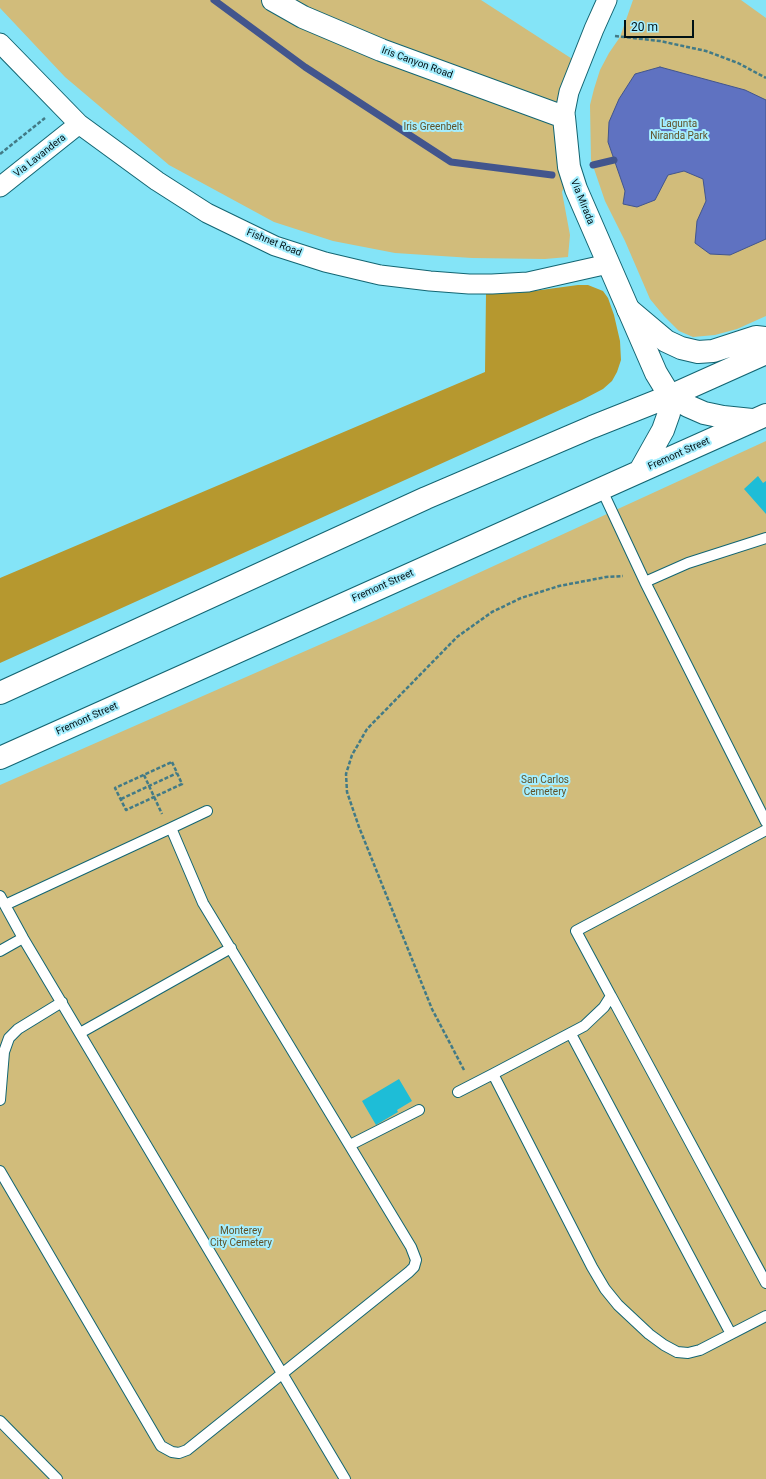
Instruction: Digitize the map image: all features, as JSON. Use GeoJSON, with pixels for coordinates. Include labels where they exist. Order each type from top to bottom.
{"type":"FeatureCollection","features":[{"type":"Feature","properties":{"kind":"main road","name":"Iris Canyon Road"},"geometry":{"type":"LineString","coordinates":[[273,0],[303,17],[381,50],[564,117]]}},
{"type":"Feature","properties":{"kind":"main road","name":"Via Mirada"},"geometry":{"type":"LineString","coordinates":[[564,117],[569,167],[576,189],[656,373],[670,396]]}},
{"type":"Feature","properties":{"kind":"main road"},"geometry":{"type":"LineString","coordinates":[[628,308],[666,341],[681,348],[698,352],[712,351],[756,337],[766,338]]}},
{"type":"Feature","properties":{"kind":"main road"},"geometry":{"type":"LineString","coordinates":[[0,693],[426,498],[592,427],[670,396],[766,353]]}},
{"type":"Feature","properties":{"kind":"main road"},"geometry":{"type":"LineString","coordinates":[[670,396],[704,413],[723,417],[759,418]]}},
{"type":"Feature","properties":{"kind":"main road"},"geometry":{"type":"LineString","coordinates":[[640,471],[663,430],[669,413],[670,396]]}},
{"type":"Feature","properties":{"kind":"main road","name":"Fremont Street"},"geometry":{"type":"LineString","coordinates":[[0,758],[759,418]]}},
{"type":"Feature","properties":{"kind":"street","name":"Via Mirada"},"geometry":{"type":"LineString","coordinates":[[564,117],[570,92],[592,34],[607,0]]}},
{"type":"Feature","properties":{"kind":"street","name":"Fishnet Road"},"geometry":{"type":"LineString","coordinates":[[0,43],[79,124],[157,181],[207,213],[275,246],[325,262],[380,275],[430,281],[492,284],[528,282],[608,264]]}},
{"type":"Feature","properties":{"kind":"street","name":"Via Lavandera"},"geometry":{"type":"LineString","coordinates":[[0,187],[79,124]]}},
{"type":"Feature","properties":{"kind":"lane"},"geometry":{"type":"LineString","coordinates":[[601,488],[644,578],[766,822]]}},
{"type":"Feature","properties":{"kind":"lane"},"geometry":{"type":"LineString","coordinates":[[644,578],[766,538]]}},
{"type":"Feature","properties":{"kind":"lane"},"geometry":{"type":"LineString","coordinates":[[208,811],[3,900],[23,938],[345,1479]]}},
{"type":"Feature","properties":{"kind":"lane"},"geometry":{"type":"LineString","coordinates":[[0,1171],[157,1440],[166,1450],[178,1453],[186,1450],[409,1272],[414,1266],[416,1260],[411,1247],[203,903],[170,828]]}},
{"type":"Feature","properties":{"kind":"lane"},"geometry":{"type":"LineString","coordinates":[[766,830],[576,931],[766,1283]]}},
{"type":"Feature","properties":{"kind":"lane"},"geometry":{"type":"LineString","coordinates":[[0,951],[23,938]]}},
{"type":"Feature","properties":{"kind":"lane"},"geometry":{"type":"LineString","coordinates":[[80,1033],[231,948]]}},
{"type":"Feature","properties":{"kind":"lane"},"geometry":{"type":"LineString","coordinates":[[458,1092],[584,1026],[604,1007],[611,996]]}},
{"type":"Feature","properties":{"kind":"lane"},"geometry":{"type":"LineString","coordinates":[[0,1100],[4,1052],[8,1038],[18,1029],[62,1002]]}},
{"type":"Feature","properties":{"kind":"lane"},"geometry":{"type":"LineString","coordinates":[[571,1034],[732,1334]]}},
{"type":"Feature","properties":{"kind":"lane"},"geometry":{"type":"LineString","coordinates":[[493,1074],[592,1266],[605,1288],[618,1305],[649,1334],[664,1346],[677,1352],[688,1353],[700,1350],[766,1316]]}},
{"type":"Feature","properties":{"kind":"lane"},"geometry":{"type":"LineString","coordinates":[[350,1145],[419,1110]]}},
{"type":"Feature","properties":{"kind":"lane"},"geometry":{"type":"LineString","coordinates":[[0,1421],[57,1479]]}},
{"type":"Feature","properties":{"kind":"path"},"geometry":{"type":"LineString","coordinates":[[592,34],[660,41],[706,51],[738,63],[766,78]]}},
{"type":"Feature","properties":{"kind":"path"},"geometry":{"type":"LineString","coordinates":[[0,154],[50,114]]}},
{"type":"Feature","properties":{"kind":"path"},"geometry":{"type":"LineString","coordinates":[[472,1085],[432,1008],[359,827],[346,792],[346,774],[350,761],[367,729],[457,637],[492,612],[521,598],[559,586],[606,578],[644,578]]}},
{"type":"Feature","properties":{"kind":"path"},"geometry":{"type":"LineString","coordinates":[[172,762],[182,784],[126,810],[116,788],[144,775],[172,762]]}},
{"type":"Feature","properties":{"kind":"path"},"geometry":{"type":"LineString","coordinates":[[121,799],[177,773]]}},
{"type":"Feature","properties":{"kind":"path"},"geometry":{"type":"LineString","coordinates":[[144,775],[170,828]]}},
{"type":"Feature","properties":{"kind":"green space","name":"Iris Greenbelt"},"geometry":{"type":"Polygon","coordinates":[[[0,0],[481,0],[580,64],[569,92],[570,172],[562,192],[570,235],[568,257],[545,259],[472,258],[395,253],[333,241],[274,222],[169,165],[65,77],[0,8],[0,0]]]}},
{"type":"Feature","properties":{"kind":"green space","name":"Lagunta Niranda Park"},"geometry":{"type":"Polygon","coordinates":[[[633,0],[741,0],[766,18],[766,316],[737,329],[715,335],[693,337],[679,331],[664,316],[650,299],[625,241],[605,201],[591,160],[590,105],[594,89],[600,70],[620,37],[633,0]]]}},
{"type":"Feature","properties":{"kind":"green space"},"geometry":{"type":"Polygon","coordinates":[[[766,441],[766,1479],[0,1479],[0,785],[376,620],[766,441]]]}},
{"type":"Feature","properties":{"kind":"shaded area"},"geometry":{"type":"Polygon","coordinates":[[[588,285],[603,291],[608,298],[614,315],[620,341],[621,360],[612,381],[603,389],[582,400],[0,663],[0,578],[485,372],[486,294],[526,292],[588,285]]]}},
{"type":"Feature","properties":{"kind":"water"},"geometry":{"type":"Polygon","coordinates":[[[660,67],[745,90],[766,100],[766,239],[730,255],[710,254],[695,243],[697,221],[706,201],[703,179],[684,171],[668,175],[655,200],[637,207],[623,204],[625,191],[608,142],[609,122],[619,99],[635,74],[660,67]]]}},
{"type":"Feature","properties":{"kind":"building"},"geometry":{"type":"Polygon","coordinates":[[[758,476],[763,483],[766,481],[766,514],[744,489],[758,476]]]}},
{"type":"Feature","properties":{"kind":"building"},"geometry":{"type":"Polygon","coordinates":[[[399,1079],[412,1101],[397,1110],[398,1112],[376,1125],[362,1101],[399,1079]]]}},
{"type":"Feature","properties":{"kind":"waterway"},"geometry":{"type":"LineString","coordinates":[[214,0],[305,67],[451,162],[552,175]]}},
{"type":"Feature","properties":{"kind":"waterway"},"geometry":{"type":"LineString","coordinates":[[593,165],[614,160]]}},
{"type":"Feature","properties":{"kind":"park label","name":"San Carlos Cemetery"},"geometry":{"type":"Point","coordinates":[545,786]}},
{"type":"Feature","properties":{"kind":"park label","name":"Monterey City Cemetery"},"geometry":{"type":"Point","coordinates":[241,1236]}}]}
